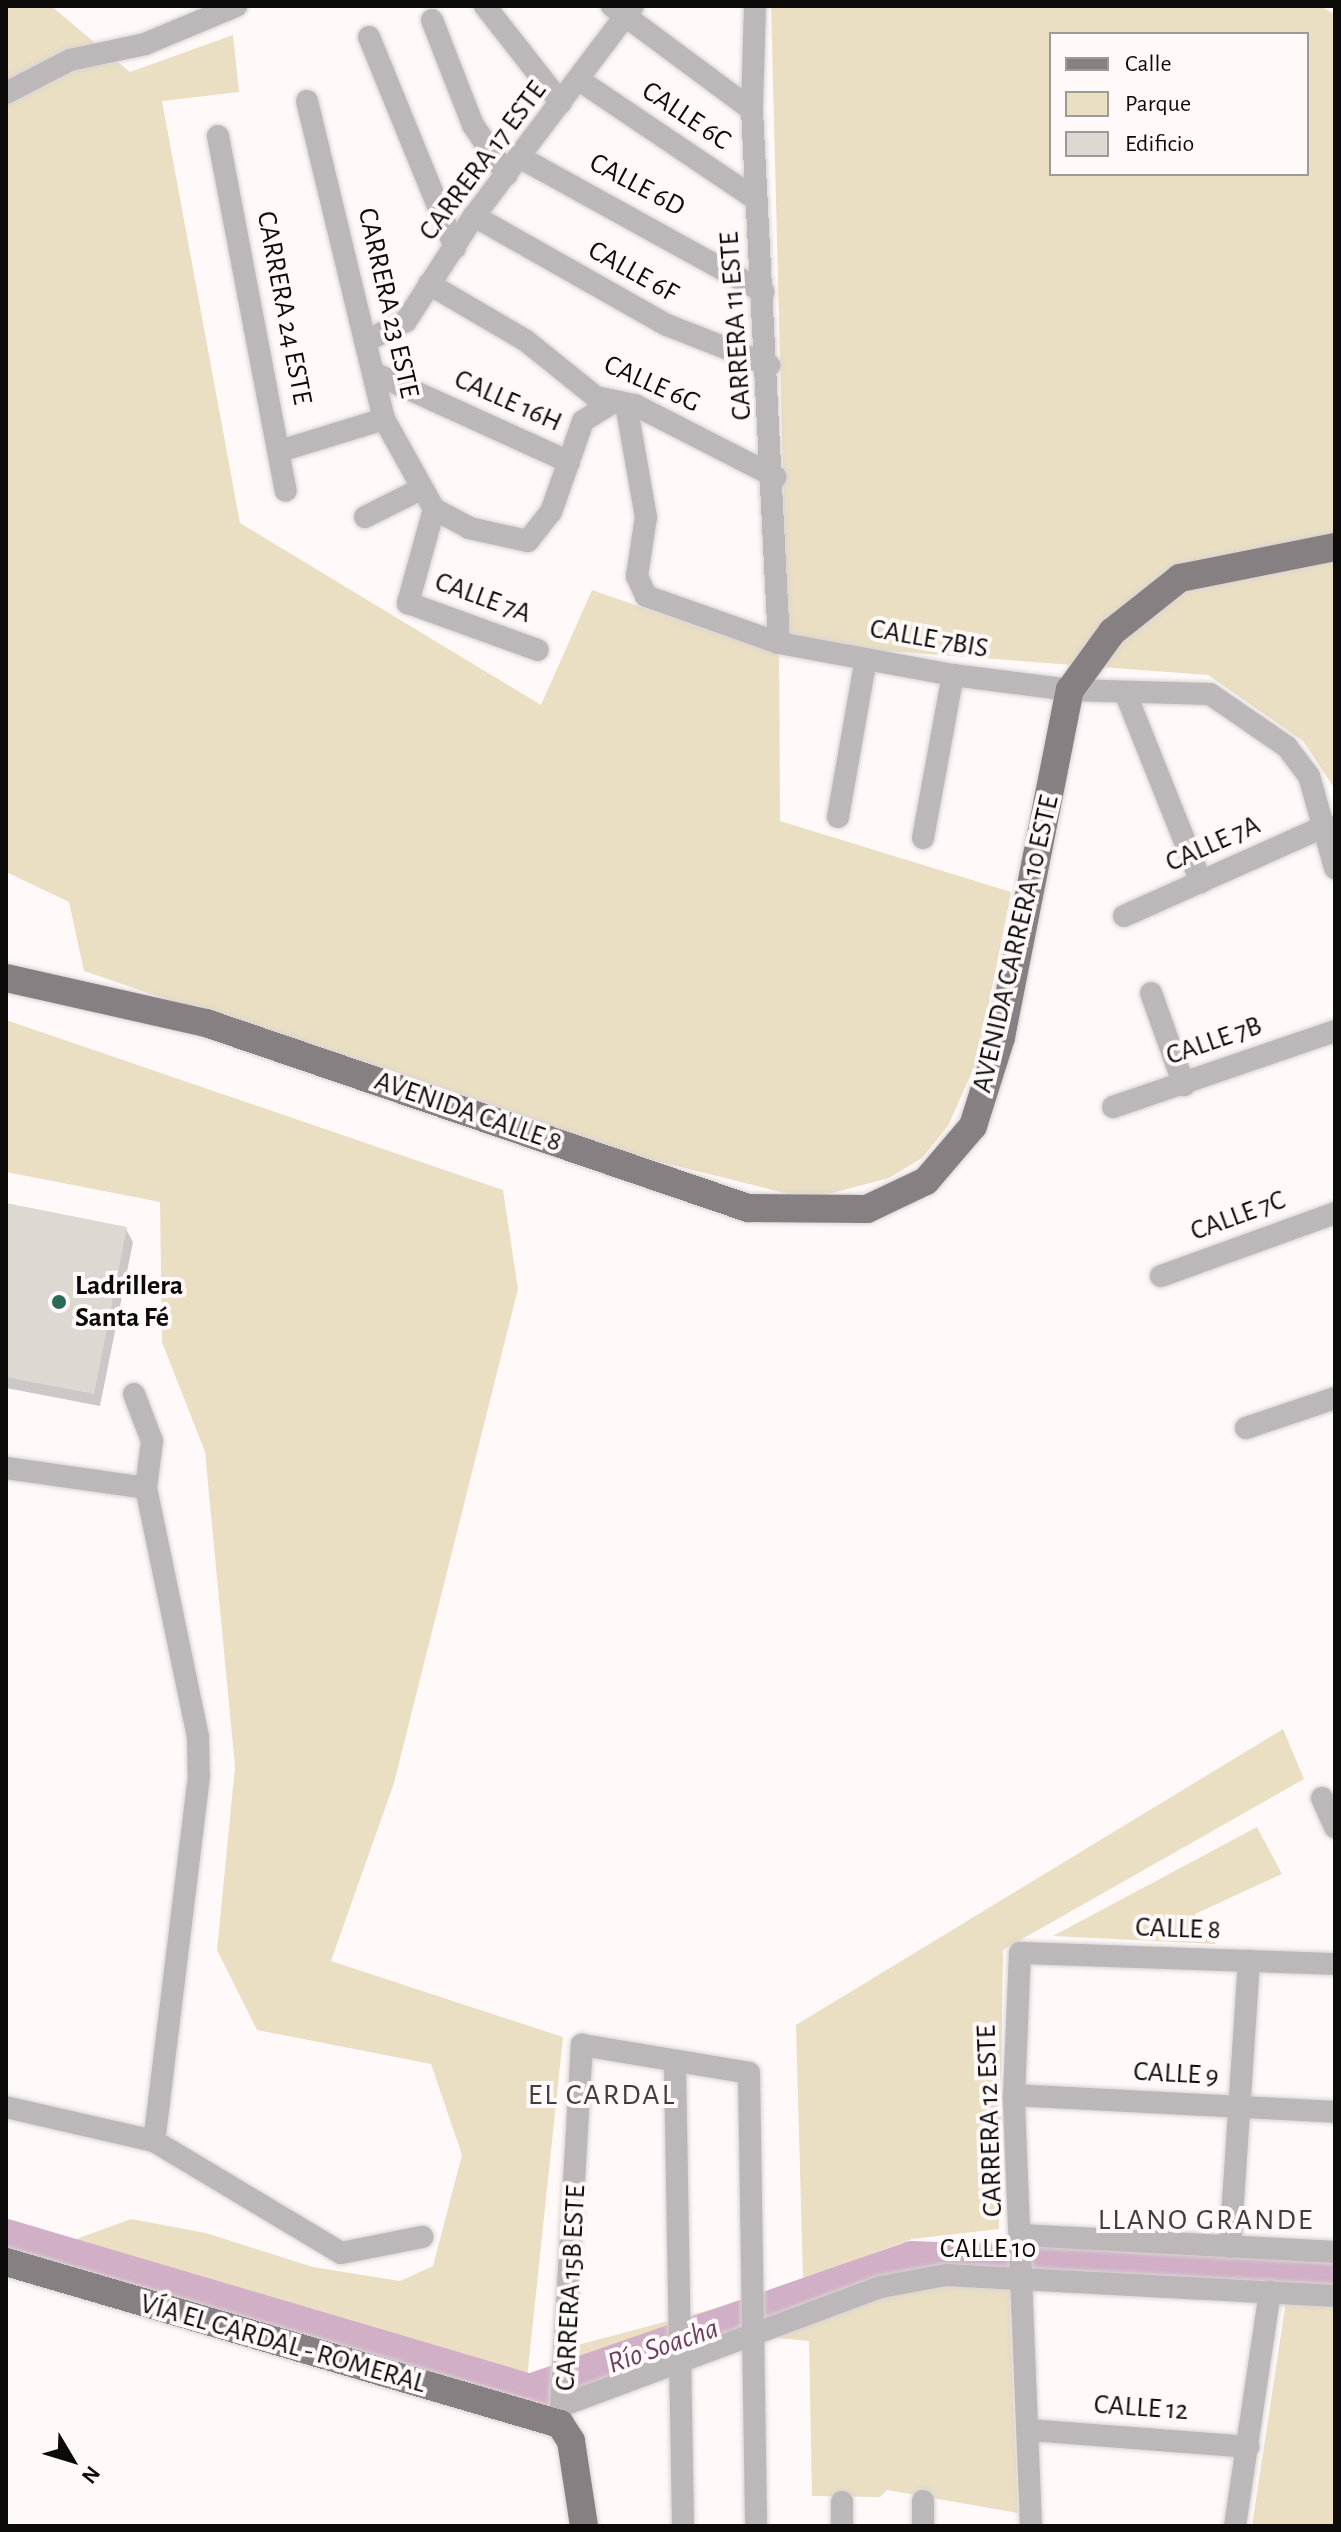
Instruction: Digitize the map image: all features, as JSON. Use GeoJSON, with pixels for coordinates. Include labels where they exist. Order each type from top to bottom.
{"type":"FeatureCollection","features":[{"type":"Feature","properties":{"kind":"main road"},"geometry":{"type":"LineString","coordinates":[[1070,690],[1112,632],[1180,578],[1335,547]]}},
{"type":"Feature","properties":{"kind":"main road","name":"AVENIDA CARRERA 10 ESTE"},"geometry":{"type":"LineString","coordinates":[[926,1181],[973,1126],[1001,1037],[1070,690]]}},
{"type":"Feature","properties":{"kind":"main road","name":"AVENIDA CALLE 8"},"geometry":{"type":"LineString","coordinates":[[6,978],[206,1023],[748,1208],[867,1209],[926,1181]]}},
{"type":"Feature","properties":{"kind":"main road","name":"VÍA EL CARDAL - ROMERAL"},"geometry":{"type":"LineString","coordinates":[[6,2262],[563,2407]]}},
{"type":"Feature","properties":{"kind":"main road","name":"CARRERA 15B ESTE"},"geometry":{"type":"LineString","coordinates":[[563,2407],[584,2526]]}},
{"type":"Feature","properties":{"kind":"street"},"geometry":{"type":"LineString","coordinates":[[6,93],[70,60],[145,44],[200,13],[236,6]]}},
{"type":"Feature","properties":{"kind":"street"},"geometry":{"type":"LineString","coordinates":[[485,6],[561,103]]}},
{"type":"Feature","properties":{"kind":"street","name":"CARRERA 11 ESTE"},"geometry":{"type":"LineString","coordinates":[[755,6],[752,110],[776,477],[779,643]]}},
{"type":"Feature","properties":{"kind":"street"},"geometry":{"type":"LineString","coordinates":[[625,10],[752,110]]}},
{"type":"Feature","properties":{"kind":"street","name":"CARRERA 17 ESTE"},"geometry":{"type":"LineString","coordinates":[[370,339],[406,321],[474,216],[561,103],[582,82],[625,10]]}},
{"type":"Feature","properties":{"kind":"street","name":"CALLE 6D"},"geometry":{"type":"LineString","coordinates":[[432,20],[473,125],[514,167],[764,292]]}},
{"type":"Feature","properties":{"kind":"street"},"geometry":{"type":"LineString","coordinates":[[369,37],[455,248]]}},
{"type":"Feature","properties":{"kind":"street","name":"CALLE 6C"},"geometry":{"type":"LineString","coordinates":[[582,82],[757,200]]}},
{"type":"Feature","properties":{"kind":"street","name":"CARRERA 23 ESTE"},"geometry":{"type":"LineString","coordinates":[[307,101],[370,339],[384,419],[419,490],[434,509]]}},
{"type":"Feature","properties":{"kind":"street","name":"CARRERA 24 ESTE"},"geometry":{"type":"LineString","coordinates":[[218,136],[286,491]]}},
{"type":"Feature","properties":{"kind":"street","name":"CALLE 6F"},"geometry":{"type":"LineString","coordinates":[[474,216],[667,325],[769,365]]}},
{"type":"Feature","properties":{"kind":"street","name":"CALLE 6G"},"geometry":{"type":"LineString","coordinates":[[429,284],[620,403],[776,477]]}},
{"type":"Feature","properties":{"kind":"street","name":"CALLE 16H"},"geometry":{"type":"LineString","coordinates":[[378,375],[569,462]]}},
{"type":"Feature","properties":{"kind":"street"},"geometry":{"type":"LineString","coordinates":[[434,509],[469,528],[528,541],[551,512],[583,421],[620,403]]}},
{"type":"Feature","properties":{"kind":"street","name":"CALLE 7BIS"},"geometry":{"type":"LineString","coordinates":[[620,403],[646,517],[637,576],[646,596],[779,643],[953,675],[1070,690]]}},
{"type":"Feature","properties":{"kind":"street"},"geometry":{"type":"LineString","coordinates":[[280,451],[384,419]]}},
{"type":"Feature","properties":{"kind":"street"},"geometry":{"type":"LineString","coordinates":[[365,517],[419,490]]}},
{"type":"Feature","properties":{"kind":"street","name":"CALLE 7A"},"geometry":{"type":"LineString","coordinates":[[434,509],[408,603],[538,650]]}},
{"type":"Feature","properties":{"kind":"street"},"geometry":{"type":"LineString","coordinates":[[838,817],[866,659]]}},
{"type":"Feature","properties":{"kind":"street"},"geometry":{"type":"LineString","coordinates":[[923,838],[953,675]]}},
{"type":"Feature","properties":{"kind":"street"},"geometry":{"type":"LineString","coordinates":[[1070,690],[1210,694],[1287,747],[1309,776],[1327,825],[1335,868]]}},
{"type":"Feature","properties":{"kind":"street"},"geometry":{"type":"LineString","coordinates":[[1125,692],[1201,882]]}},
{"type":"Feature","properties":{"kind":"street","name":"CALLE 7A"},"geometry":{"type":"LineString","coordinates":[[1124,916],[1327,825]]}},
{"type":"Feature","properties":{"kind":"street"},"geometry":{"type":"LineString","coordinates":[[1151,993],[1184,1085]]}},
{"type":"Feature","properties":{"kind":"street","name":"CALLE 7B"},"geometry":{"type":"LineString","coordinates":[[1113,1107],[1335,1031]]}},
{"type":"Feature","properties":{"kind":"street","name":"CALLE 7C"},"geometry":{"type":"LineString","coordinates":[[1161,1276],[1335,1213]]}},
{"type":"Feature","properties":{"kind":"street"},"geometry":{"type":"LineString","coordinates":[[134,1394],[152,1441],[146,1488],[198,1737],[199,1776],[154,2141]]}},
{"type":"Feature","properties":{"kind":"street"},"geometry":{"type":"LineString","coordinates":[[1246,1428],[1335,1398]]}},
{"type":"Feature","properties":{"kind":"street"},"geometry":{"type":"LineString","coordinates":[[6,1468],[146,1488]]}},
{"type":"Feature","properties":{"kind":"street"},"geometry":{"type":"LineString","coordinates":[[1322,1798],[1335,1827]]}},
{"type":"Feature","properties":{"kind":"street","name":"CALLE 8"},"geometry":{"type":"LineString","coordinates":[[1020,1953],[1335,1964]]}},
{"type":"Feature","properties":{"kind":"street","name":"CARRERA 12 ESTE"},"geometry":{"type":"LineString","coordinates":[[1020,1953],[1014,2095],[1025,2274],[1031,2526]]}},
{"type":"Feature","properties":{"kind":"street"},"geometry":{"type":"LineString","coordinates":[[1230,2247],[1249,1961]]}},
{"type":"Feature","properties":{"kind":"street","name":"CARRERA 15B ESTE"},"geometry":{"type":"LineString","coordinates":[[563,2407],[582,2045],[675,2066]]}},
{"type":"Feature","properties":{"kind":"street"},"geometry":{"type":"LineString","coordinates":[[683,2526],[675,2066],[749,2073],[756,2526]]}},
{"type":"Feature","properties":{"kind":"street","name":"CALLE 9"},"geometry":{"type":"LineString","coordinates":[[1014,2095],[1335,2112]]}},
{"type":"Feature","properties":{"kind":"street"},"geometry":{"type":"LineString","coordinates":[[6,2107],[154,2141],[341,2253],[422,2237]]}},
{"type":"Feature","properties":{"kind":"street","name":"CALLE 10"},"geometry":{"type":"LineString","coordinates":[[1023,2241],[1335,2252]]}},
{"type":"Feature","properties":{"kind":"street","name":"CALLE 10"},"geometry":{"type":"LineString","coordinates":[[563,2407],[681,2354],[753,2328],[881,2287],[946,2275],[1025,2274],[1335,2296]]}},
{"type":"Feature","properties":{"kind":"street"},"geometry":{"type":"LineString","coordinates":[[1235,2526],[1270,2292]]}},
{"type":"Feature","properties":{"kind":"street","name":"CALLE 12"},"geometry":{"type":"LineString","coordinates":[[1029,2430],[1248,2447]]}},
{"type":"Feature","properties":{"kind":"street"},"geometry":{"type":"LineString","coordinates":[[923,2501],[923,2526]]}},
{"type":"Feature","properties":{"kind":"street"},"geometry":{"type":"LineString","coordinates":[[842,2502],[842,2526]]}},
{"type":"Feature","properties":{"kind":"green space"},"geometry":{"type":"Polygon","coordinates":[[[6,6],[51,6],[130,72],[233,35],[239,92],[162,101],[240,523],[541,705],[592,590],[758,648],[787,631],[771,6],[1319,6],[1335,14],[1335,789],[1303,741],[1208,675],[779,643],[780,821],[1011,892],[978,1058],[948,1126],[922,1158],[889,1178],[809,1199],[588,1144],[84,971],[69,902],[6,872],[6,6]]]}},
{"type":"Feature","properties":{"kind":"green space"},"geometry":{"type":"Polygon","coordinates":[[[6,1020],[503,1190],[518,1289],[394,1783],[331,1961],[563,2037],[527,2379],[49,2249],[131,2219],[206,2233],[313,2267],[400,2281],[433,2266],[462,2155],[431,2064],[257,2030],[217,1950],[235,1767],[205,1452],[162,1342],[160,1202],[6,1172],[6,1020]]]}},
{"type":"Feature","properties":{"kind":"green space"},"geometry":{"type":"Polygon","coordinates":[[[1283,1729],[1304,1779],[1003,1950],[999,2229],[912,2239],[803,2280],[796,2025],[1283,1729]]]}},
{"type":"Feature","properties":{"kind":"green space"},"geometry":{"type":"Polygon","coordinates":[[[1257,1827],[1282,1874],[1195,1914],[1216,1944],[1053,1936],[1257,1827]]]}},
{"type":"Feature","properties":{"kind":"green space"},"geometry":{"type":"Polygon","coordinates":[[[1026,2240],[1335,2255],[1335,2284],[1024,2268],[873,2283],[582,2388],[578,2345],[802,2285],[910,2245],[1026,2240]]]}},
{"type":"Feature","properties":{"kind":"green space"},"geometry":{"type":"Polygon","coordinates":[[[950,2284],[1009,2285],[1018,2513],[887,2490],[880,2497],[812,2496],[809,2341],[777,2338],[886,2294],[950,2284]]]}},
{"type":"Feature","properties":{"kind":"green space"},"geometry":{"type":"Polygon","coordinates":[[[1286,2301],[1335,2307],[1335,2526],[1252,2526],[1286,2301]]]}},
{"type":"Feature","properties":{"kind":"building","name":"Ladrillera Santa Fé"},"geometry":{"type":"Polygon","coordinates":[[[6,1203],[127,1227],[94,1394],[6,1377],[6,1203]]]}},
{"type":"Feature","properties":{"kind":"waterway","name":"Río Soacha"},"geometry":{"type":"LineString","coordinates":[[6,2237],[530,2392],[912,2259],[1335,2277]]}},
{"type":"Feature","properties":{"kind":"place","name":"Ladrillera Santa Fé"},"geometry":{"type":"Point","coordinates":[59,1302]}},
{"type":"Feature","properties":{"kind":"district","name":"EL CARDAL"},"geometry":{"type":"Point","coordinates":[602,2095]}},
{"type":"Feature","properties":{"kind":"district","name":"LLANO GRANDE"},"geometry":{"type":"Point","coordinates":[1206,2220]}}]}
